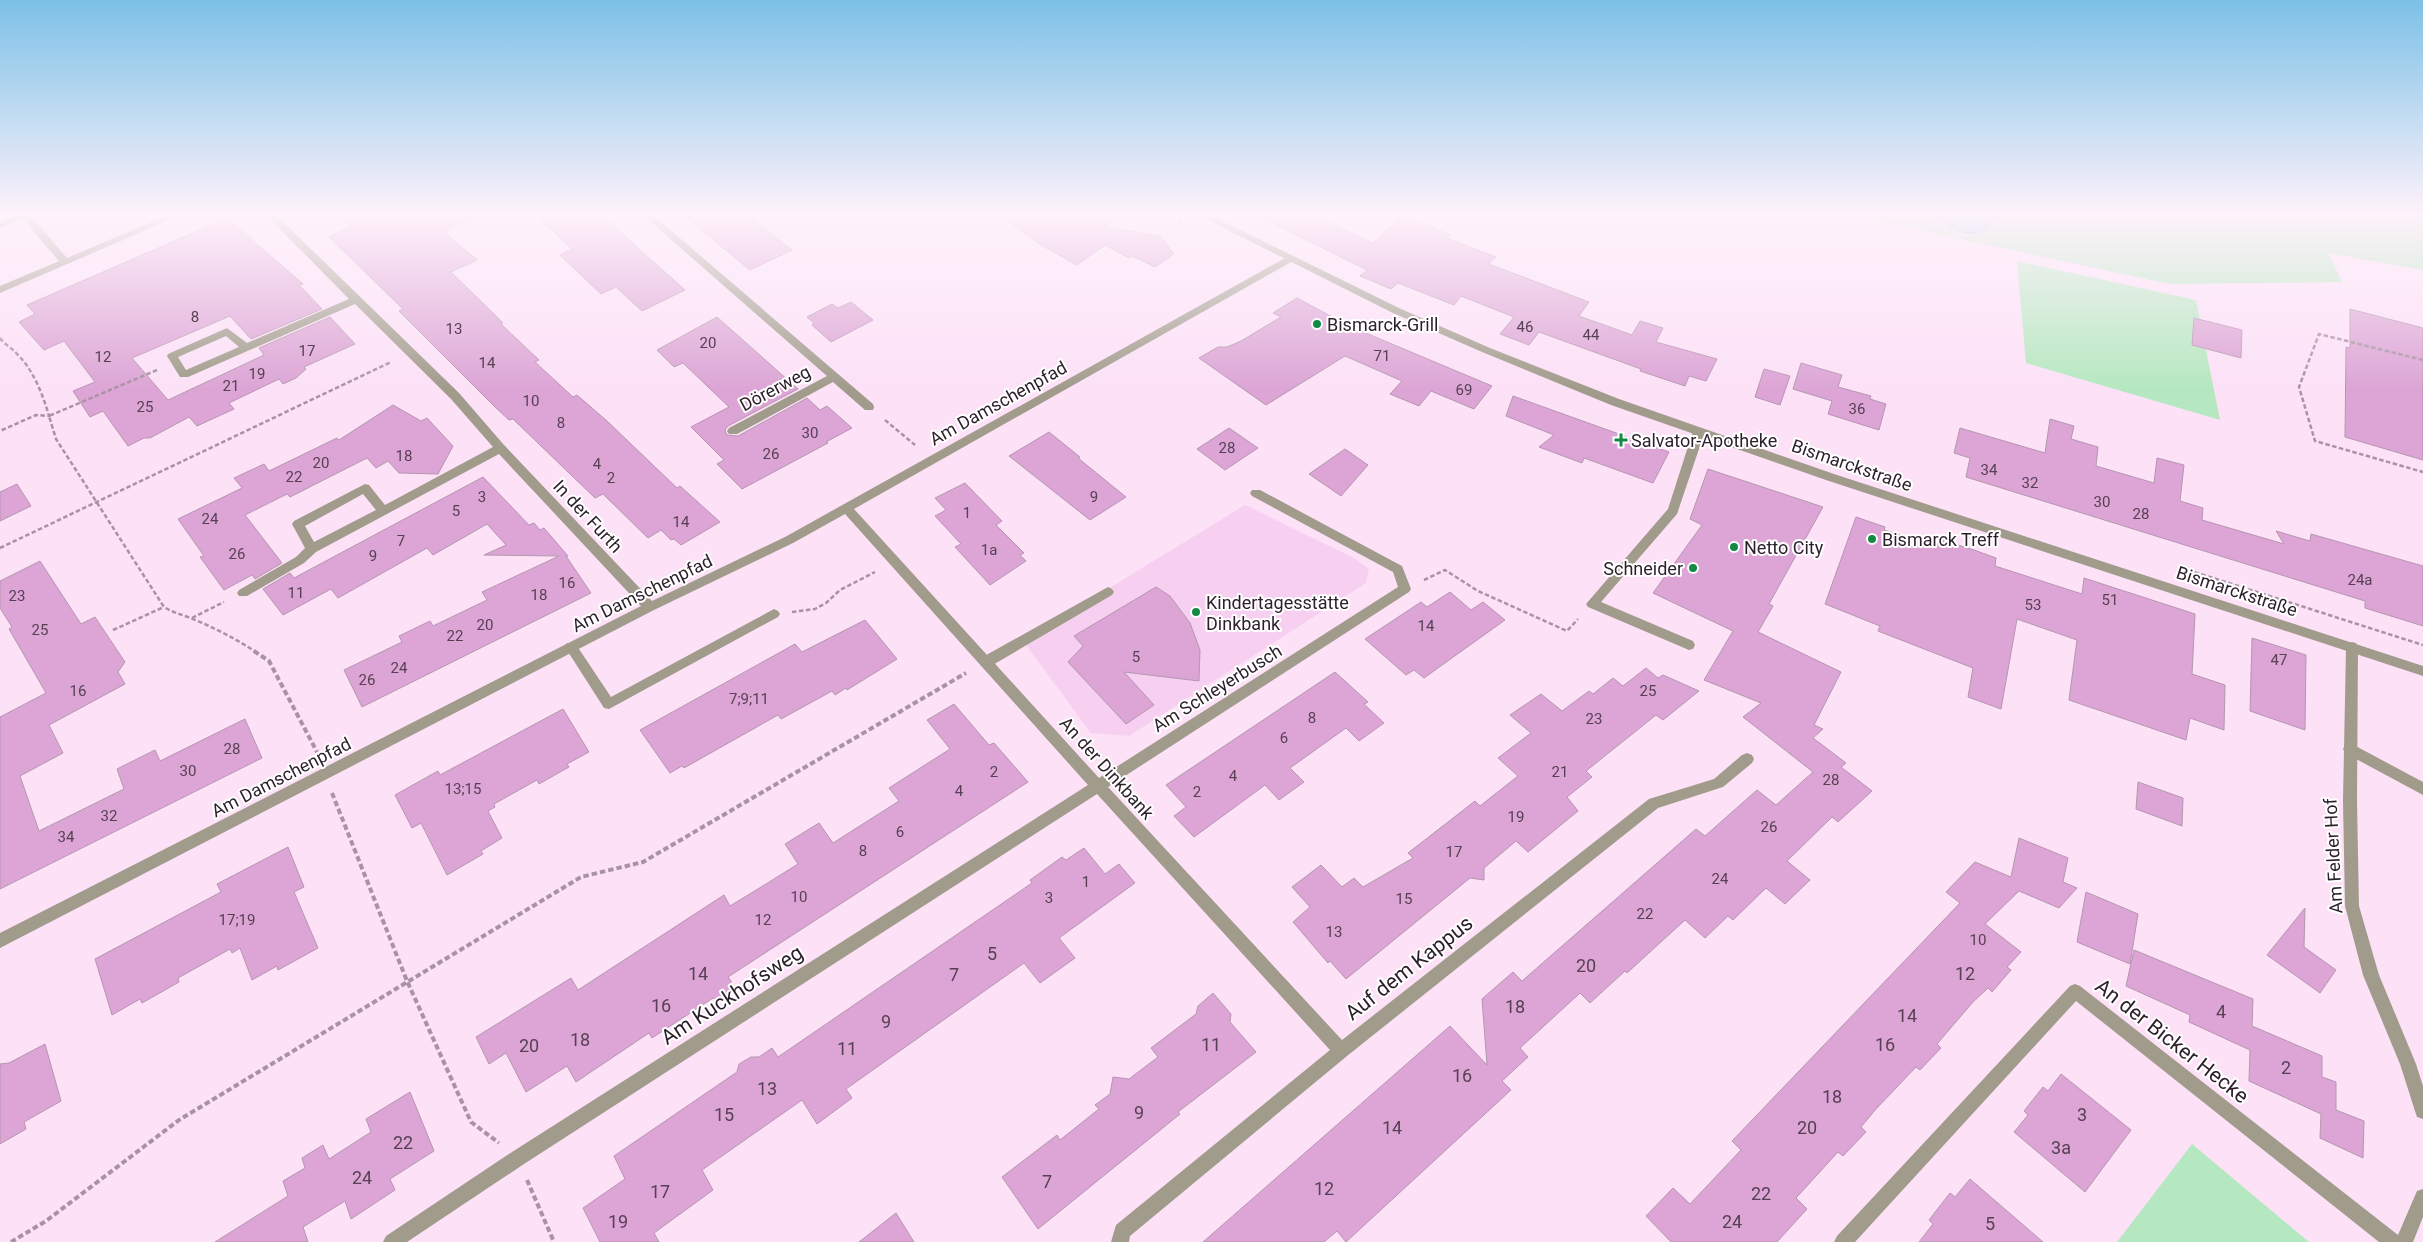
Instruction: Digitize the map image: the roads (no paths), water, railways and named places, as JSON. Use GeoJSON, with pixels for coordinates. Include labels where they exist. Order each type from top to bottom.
{"type":"FeatureCollection","features":[{"type":"Feature","properties":{"kind":"street"},"geometry":{"type":"LineString","coordinates":[[0,290],[40,273]]}},
{"type":"Feature","properties":{"kind":"street","name":"In der Furth"},"geometry":{"type":"LineString","coordinates":[[329,273],[455,396],[500,448],[650,607]]}},
{"type":"Feature","properties":{"kind":"street","name":"Dörerweg"},"geometry":{"type":"LineString","coordinates":[[715,273],[869,407]]}},
{"type":"Feature","properties":{"kind":"street","name":"Am Damschenpfad"},"geometry":{"type":"LineString","coordinates":[[0,941],[571,647],[848,509],[1265,273]]}},
{"type":"Feature","properties":{"kind":"street","name":"Bismarckstraße"},"geometry":{"type":"LineString","coordinates":[[1319,273],[1397,311],[1486,350],[1615,402],[1830,477],[2352,646],[2423,671]]}},
{"type":"Feature","properties":{"kind":"street"},"geometry":{"type":"LineString","coordinates":[[244,347],[227,330],[172,356],[184,375],[244,347],[356,300]]}},
{"type":"Feature","properties":{"kind":"street","name":"Dörerweg"},"geometry":{"type":"LineString","coordinates":[[733,431],[834,377]]}},
{"type":"Feature","properties":{"kind":"street"},"geometry":{"type":"LineString","coordinates":[[1689,645],[1592,604],[1673,511],[1699,431]]}},
{"type":"Feature","properties":{"kind":"street"},"geometry":{"type":"LineString","coordinates":[[243,593],[300,560],[312,549],[500,448]]}},
{"type":"Feature","properties":{"kind":"street"},"geometry":{"type":"LineString","coordinates":[[312,549],[298,524],[365,488],[382,511]]}},
{"type":"Feature","properties":{"kind":"street","name":"Am Schleyerbusch"},"geometry":{"type":"LineString","coordinates":[[1097,785],[1405,589],[1398,569],[1256,493]]}},
{"type":"Feature","properties":{"kind":"street","name":"An der Dinkbank"},"geometry":{"type":"LineString","coordinates":[[848,509],[1097,785],[1341,1051]]}},
{"type":"Feature","properties":{"kind":"street"},"geometry":{"type":"LineString","coordinates":[[986,662],[1108,592]]}},
{"type":"Feature","properties":{"kind":"street"},"geometry":{"type":"LineString","coordinates":[[571,647],[609,704],[774,614]]}},
{"type":"Feature","properties":{"kind":"street","name":"Am Felder Hof"},"geometry":{"type":"LineString","coordinates":[[2352,646],[2350,749],[2352,906],[2371,975],[2408,1064],[2423,1111]]}},
{"type":"Feature","properties":{"kind":"street"},"geometry":{"type":"LineString","coordinates":[[2350,749],[2423,789]]}},
{"type":"Feature","properties":{"kind":"street","name":"Auf dem Kappus"},"geometry":{"type":"LineString","coordinates":[[1120,1242],[1122,1231],[1341,1051],[1654,803],[1718,782],[1747,759]]}},
{"type":"Feature","properties":{"kind":"street","name":"Am Kuckhofsweg"},"geometry":{"type":"LineString","coordinates":[[392,1242],[526,1153],[1097,785]]}},
{"type":"Feature","properties":{"kind":"street","name":"An der Bicker Hecke"},"geometry":{"type":"LineString","coordinates":[[1843,1242],[2074,991],[2392,1242]]}},
{"type":"Feature","properties":{"kind":"street"},"geometry":{"type":"LineString","coordinates":[[2404,1242],[2423,1197]]}},
{"type":"Feature","properties":{"kind":"place","name":"Bismarck-Grill"},"geometry":{"type":"Point","coordinates":[1317,324]}},
{"type":"Feature","properties":{"kind":"place","name":"Salvator-Apotheke"},"geometry":{"type":"Point","coordinates":[1621,440]}},
{"type":"Feature","properties":{"kind":"place","name":"Bismarck Treff"},"geometry":{"type":"Point","coordinates":[1872,539]}},
{"type":"Feature","properties":{"kind":"place","name":"Netto City"},"geometry":{"type":"Point","coordinates":[1734,547]}},
{"type":"Feature","properties":{"kind":"place","name":"Schneider"},"geometry":{"type":"Point","coordinates":[1693,568]}},
{"type":"Feature","properties":{"kind":"place","name":"Kindertagesstätte Dinkbank"},"geometry":{"type":"Point","coordinates":[1196,612]}}]}
